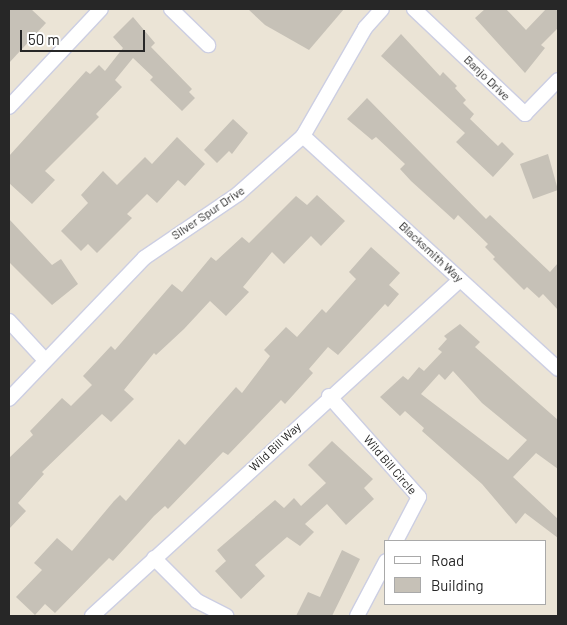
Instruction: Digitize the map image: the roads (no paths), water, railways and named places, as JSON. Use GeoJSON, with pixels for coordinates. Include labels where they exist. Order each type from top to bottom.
{"type":"FeatureCollection","features":[{"type":"Feature","properties":{"kind":"street"},"geometry":{"type":"LineString","coordinates":[[9,107],[101,9]]}},
{"type":"Feature","properties":{"kind":"street"},"geometry":{"type":"LineString","coordinates":[[171,9],[208,45]]}},
{"type":"Feature","properties":{"kind":"street","name":"Silver Spur Drive"},"geometry":{"type":"LineString","coordinates":[[9,399],[144,258],[238,194],[303,136],[365,28],[382,9]]}},
{"type":"Feature","properties":{"kind":"street","name":"Banjo Drive"},"geometry":{"type":"LineString","coordinates":[[414,9],[525,114],[558,80]]}},
{"type":"Feature","properties":{"kind":"street","name":"Blacksmith Way"},"geometry":{"type":"LineString","coordinates":[[303,136],[558,369]]}},
{"type":"Feature","properties":{"kind":"street","name":"Wild Bill Way"},"geometry":{"type":"LineString","coordinates":[[92,616],[329,396],[460,280]]}},
{"type":"Feature","properties":{"kind":"street"},"geometry":{"type":"LineString","coordinates":[[9,321],[45,360]]}},
{"type":"Feature","properties":{"kind":"street","name":"Wild Bill Circle"},"geometry":{"type":"LineString","coordinates":[[329,396],[419,496],[397,540]]}},
{"type":"Feature","properties":{"kind":"street"},"geometry":{"type":"LineString","coordinates":[[154,558],[197,600],[226,616]]}},
{"type":"Feature","properties":{"kind":"street"},"geometry":{"type":"LineString","coordinates":[[357,616],[384,565]]}}]}
